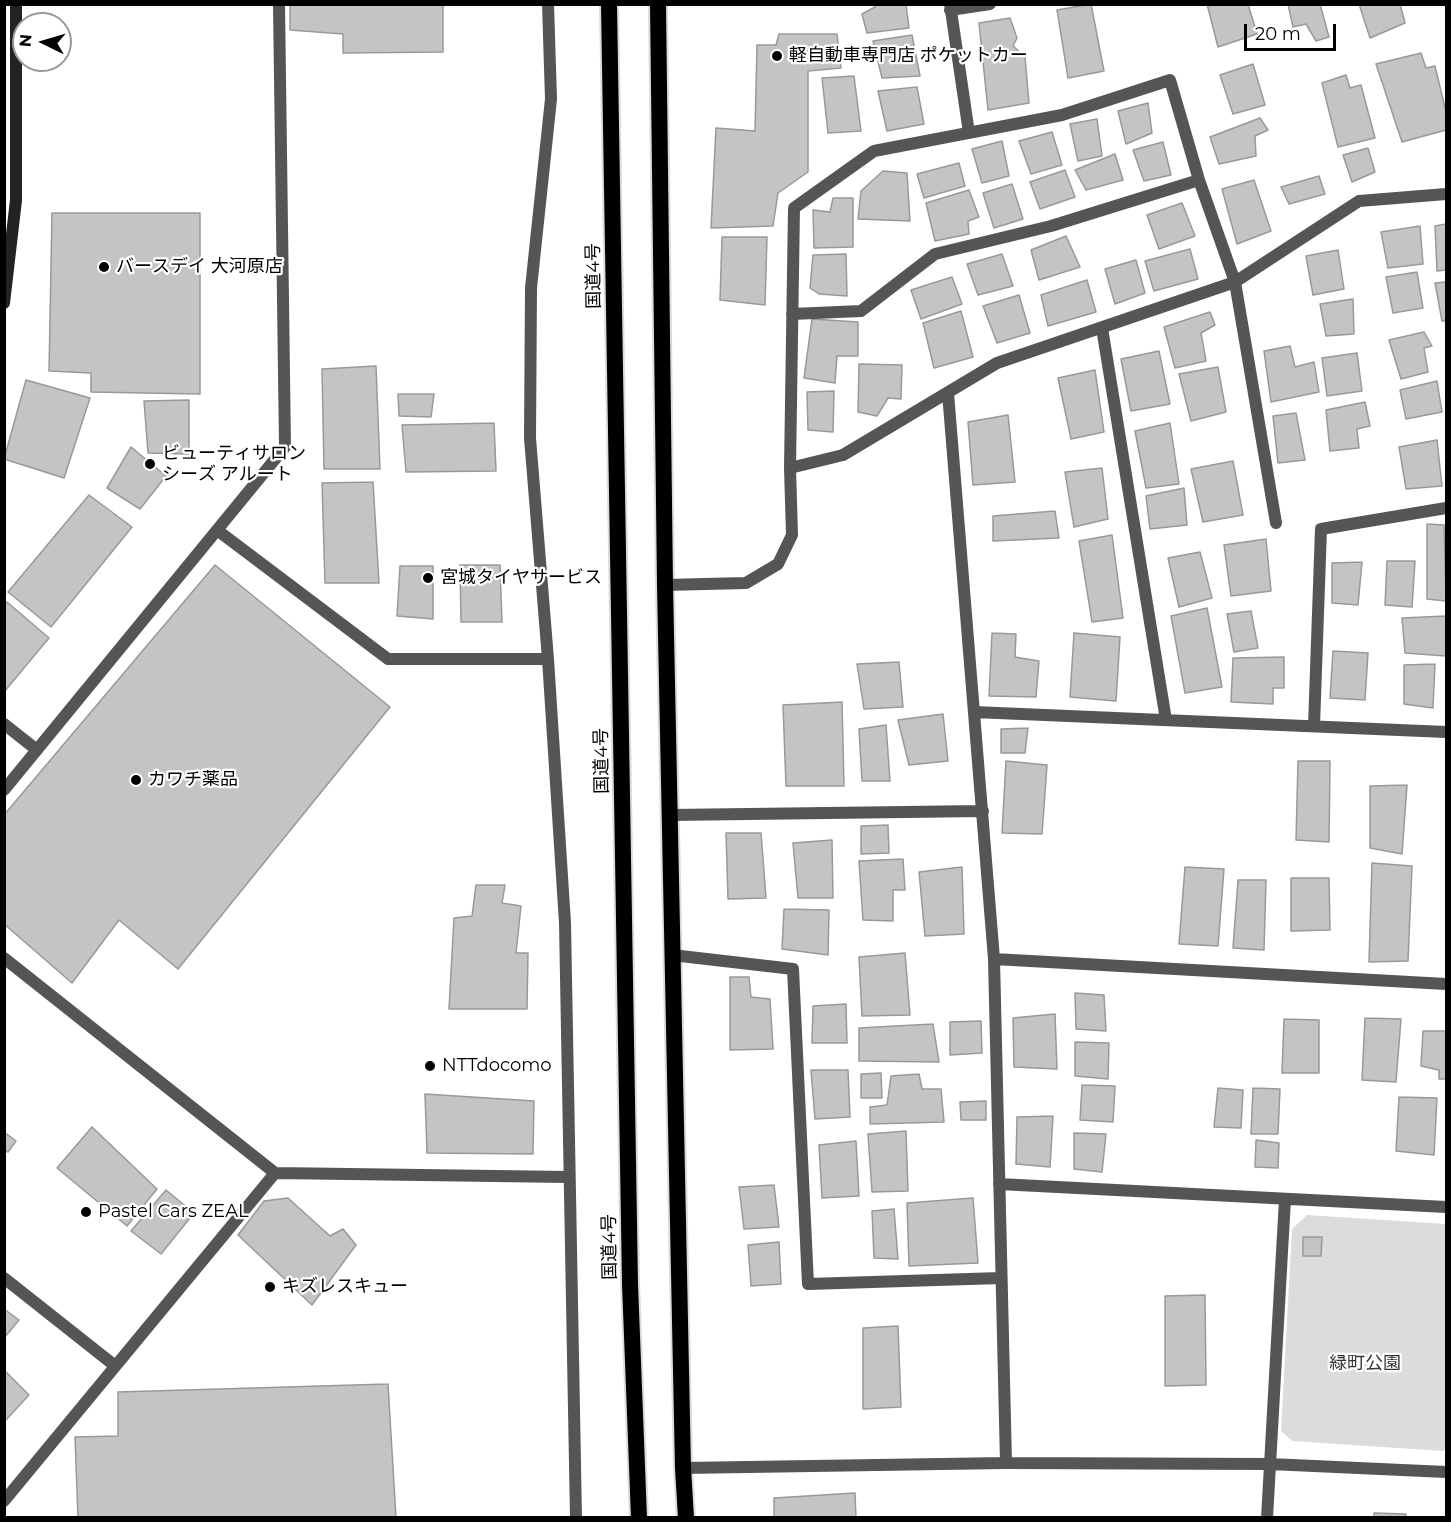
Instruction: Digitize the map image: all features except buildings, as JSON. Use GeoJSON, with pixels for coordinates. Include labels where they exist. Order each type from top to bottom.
{"type":"FeatureCollection","features":[{"type":"Feature","properties":{"kind":"highway","name":"国道4号"},"geometry":{"type":"LineString","coordinates":[[609,4],[630,1284],[639,1518]]}},
{"type":"Feature","properties":{"kind":"highway"},"geometry":{"type":"LineString","coordinates":[[658,4],[665,585],[683,1468],[686,1518]]}},
{"type":"Feature","properties":{"kind":"main road"},"geometry":{"type":"LineString","coordinates":[[4,303],[16,200],[16,4]]}},
{"type":"Feature","properties":{"kind":"street"},"geometry":{"type":"LineString","coordinates":[[4,790],[285,447],[279,4]]}},
{"type":"Feature","properties":{"kind":"street"},"geometry":{"type":"LineString","coordinates":[[548,4],[551,99],[531,288],[530,438],[548,659],[565,923],[576,1518]]}},
{"type":"Feature","properties":{"kind":"street"},"geometry":{"type":"LineString","coordinates":[[969,133],[950,7],[990,4]]}},
{"type":"Feature","properties":{"kind":"street"},"geometry":{"type":"LineString","coordinates":[[665,585],[746,583],[778,564],[792,535],[790,468],[794,208],[874,152],[1062,115],[1170,80],[1199,180],[1234,282],[1276,523]]}},
{"type":"Feature","properties":{"kind":"street"},"geometry":{"type":"LineString","coordinates":[[792,314],[861,311],[935,254],[1051,226],[1199,180]]}},
{"type":"Feature","properties":{"kind":"street"},"geometry":{"type":"LineString","coordinates":[[790,468],[843,455],[997,363],[1234,282],[1359,201],[1446,194]]}},
{"type":"Feature","properties":{"kind":"street"},"geometry":{"type":"LineString","coordinates":[[1102,328],[1166,720]]}},
{"type":"Feature","properties":{"kind":"street"},"geometry":{"type":"LineString","coordinates":[[948,393],[994,959],[1005,1463]]}},
{"type":"Feature","properties":{"kind":"street"},"geometry":{"type":"LineString","coordinates":[[1314,726],[1321,530],[1446,508]]}},
{"type":"Feature","properties":{"kind":"street"},"geometry":{"type":"LineString","coordinates":[[217,530],[388,659],[548,659]]}},
{"type":"Feature","properties":{"kind":"street"},"geometry":{"type":"LineString","coordinates":[[974,712],[1446,732]]}},
{"type":"Feature","properties":{"kind":"street"},"geometry":{"type":"LineString","coordinates":[[4,724],[37,750]]}},
{"type":"Feature","properties":{"kind":"street"},"geometry":{"type":"LineString","coordinates":[[670,815],[983,811]]}},
{"type":"Feature","properties":{"kind":"street"},"geometry":{"type":"LineString","coordinates":[[672,955],[793,969],[808,1284],[1001,1278]]}},
{"type":"Feature","properties":{"kind":"street"},"geometry":{"type":"LineString","coordinates":[[4,958],[275,1173],[568,1177]]}},
{"type":"Feature","properties":{"kind":"street"},"geometry":{"type":"LineString","coordinates":[[994,959],[1446,984]]}},
{"type":"Feature","properties":{"kind":"street"},"geometry":{"type":"LineString","coordinates":[[4,1501],[114,1365],[275,1173]]}},
{"type":"Feature","properties":{"kind":"street"},"geometry":{"type":"LineString","coordinates":[[999,1184],[1446,1208]]}},
{"type":"Feature","properties":{"kind":"street"},"geometry":{"type":"LineString","coordinates":[[1267,1518],[1285,1199]]}},
{"type":"Feature","properties":{"kind":"street"},"geometry":{"type":"LineString","coordinates":[[4,1278],[114,1365]]}},
{"type":"Feature","properties":{"kind":"street"},"geometry":{"type":"LineString","coordinates":[[683,1468],[1005,1463],[1270,1464],[1446,1472]]}},
{"type":"Feature","properties":{"kind":"green space","name":"緑町公園"},"geometry":{"type":"Polygon","coordinates":[[[1307,1215],[1446,1224],[1446,1448],[1443,1451],[1292,1441],[1281,1431],[1292,1229],[1307,1215]]]}},
{"type":"Feature","properties":{"kind":"place","name":"軽自動車専門店 ポケットカー"},"geometry":{"type":"Point","coordinates":[777,56]}},
{"type":"Feature","properties":{"kind":"place","name":"バースデイ 大河原店"},"geometry":{"type":"Point","coordinates":[104,267]}},
{"type":"Feature","properties":{"kind":"place","name":"ビューティサロン シーズ アルート"},"geometry":{"type":"Point","coordinates":[150,464]}},
{"type":"Feature","properties":{"kind":"place","name":"宮城タイヤサービス"},"geometry":{"type":"Point","coordinates":[428,578]}},
{"type":"Feature","properties":{"kind":"place","name":"カワチ薬品"},"geometry":{"type":"Point","coordinates":[136,780]}},
{"type":"Feature","properties":{"kind":"place","name":"NTTdocomo"},"geometry":{"type":"Point","coordinates":[430,1066]}},
{"type":"Feature","properties":{"kind":"place","name":"Pastel Cars ZEAL"},"geometry":{"type":"Point","coordinates":[86,1212]}},
{"type":"Feature","properties":{"kind":"place","name":"キズレスキュー"},"geometry":{"type":"Point","coordinates":[270,1287]}}]}
